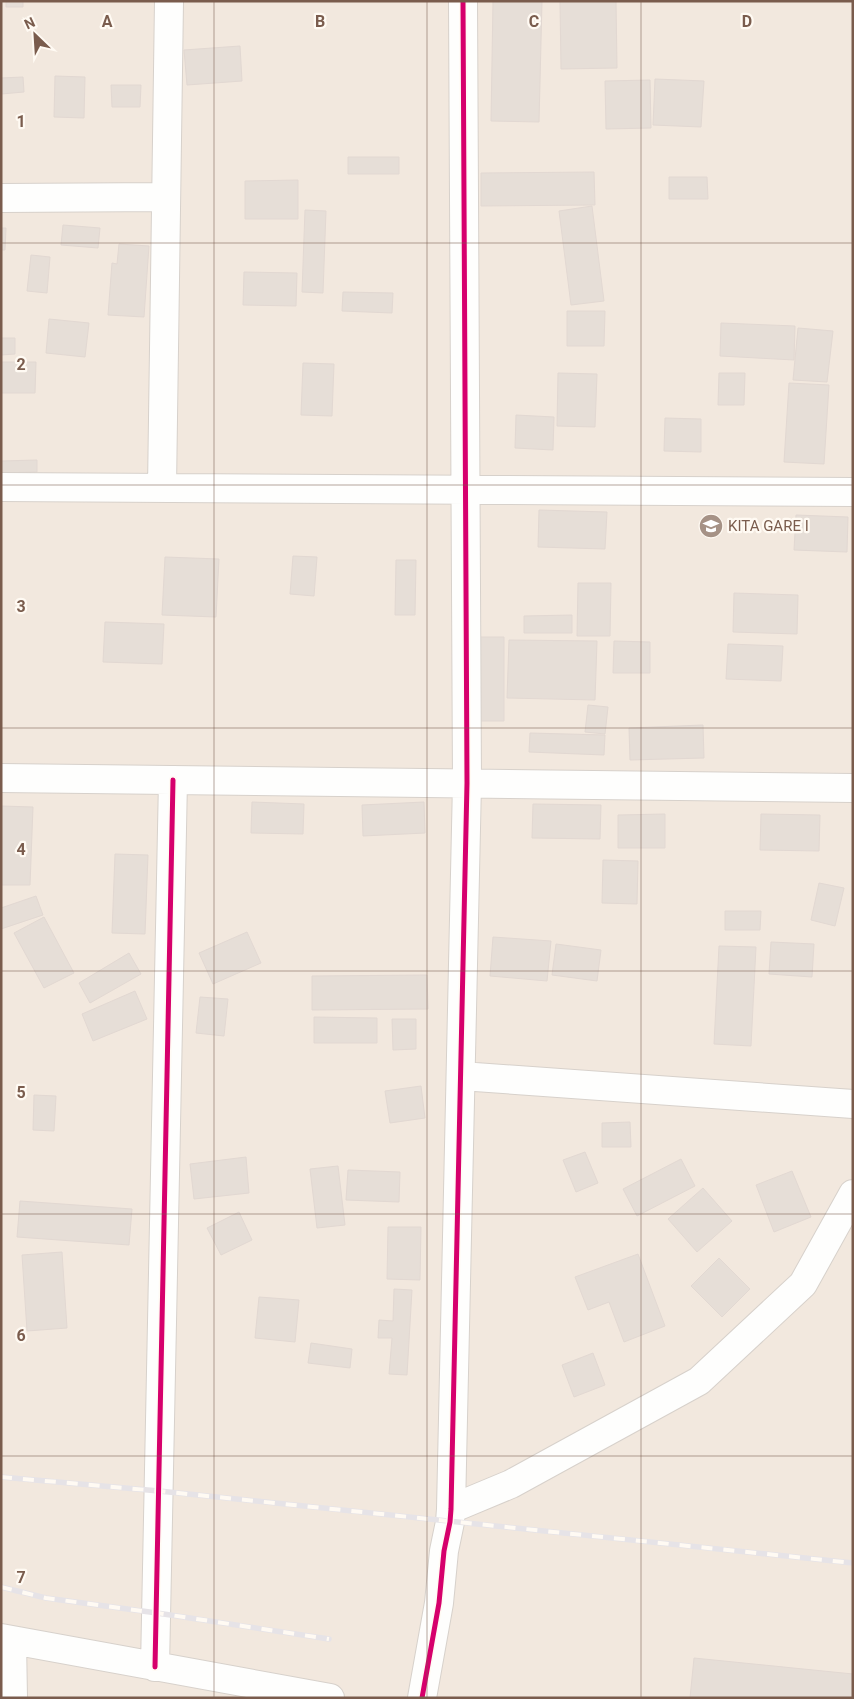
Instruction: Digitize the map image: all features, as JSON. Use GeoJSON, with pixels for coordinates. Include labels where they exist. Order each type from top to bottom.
{"type":"FeatureCollection","features":[{"type":"Feature","properties":{"kind":"street"},"geometry":{"type":"LineString","coordinates":[[162,488],[169,1]]}},
{"type":"Feature","properties":{"kind":"street"},"geometry":{"type":"LineString","coordinates":[[422,1698],[439,1603],[444,1551],[451,1508],[467,783],[463,1]]}},
{"type":"Feature","properties":{"kind":"street"},"geometry":{"type":"LineString","coordinates":[[1,198],[166,197]]}},
{"type":"Feature","properties":{"kind":"street"},"geometry":{"type":"LineString","coordinates":[[1,487],[853,492]]}},
{"type":"Feature","properties":{"kind":"street"},"geometry":{"type":"LineString","coordinates":[[1,778],[853,788]]}},
{"type":"Feature","properties":{"kind":"street"},"geometry":{"type":"LineString","coordinates":[[155,1666],[174,780]]}},
{"type":"Feature","properties":{"kind":"street"},"geometry":{"type":"LineString","coordinates":[[461,1076],[853,1104]]}},
{"type":"Feature","properties":{"kind":"street"},"geometry":{"type":"LineString","coordinates":[[451,1508],[511,1484],[699,1381],[803,1284],[853,1194]]}},
{"type":"Feature","properties":{"kind":"street"},"geometry":{"type":"LineString","coordinates":[[14,1698],[7,1640],[330,1698]]}},
{"type":"Feature","properties":{"kind":"shaded area"},"geometry":{"type":"Polygon","coordinates":[[[1,1],[853,1],[853,1698],[1,1698],[1,1]]]}},
{"type":"Feature","properties":{"kind":"building"},"geometry":{"type":"Polygon","coordinates":[[[6,1],[23,1],[23,7],[6,7],[6,1]]]}},
{"type":"Feature","properties":{"kind":"building"},"geometry":{"type":"Polygon","coordinates":[[[493,1],[542,1],[539,122],[491,121],[493,1]]]}},
{"type":"Feature","properties":{"kind":"building"},"geometry":{"type":"Polygon","coordinates":[[[560,1],[616,1],[617,68],[561,69],[560,1]]]}},
{"type":"Feature","properties":{"kind":"building"},"geometry":{"type":"Polygon","coordinates":[[[240,46],[242,81],[187,85],[184,50],[240,46]]]}},
{"type":"Feature","properties":{"kind":"building"},"geometry":{"type":"Polygon","coordinates":[[[55,76],[85,77],[84,118],[54,117],[55,76]]]}},
{"type":"Feature","properties":{"kind":"building"},"geometry":{"type":"Polygon","coordinates":[[[23,77],[24,92],[1,94],[1,78],[23,77]]]}},
{"type":"Feature","properties":{"kind":"building"},"geometry":{"type":"Polygon","coordinates":[[[655,79],[704,81],[701,127],[653,125],[655,79]]]}},
{"type":"Feature","properties":{"kind":"building"},"geometry":{"type":"Polygon","coordinates":[[[650,80],[651,128],[606,129],[605,81],[650,80]]]}},
{"type":"Feature","properties":{"kind":"building"},"geometry":{"type":"Polygon","coordinates":[[[111,85],[141,85],[140,107],[112,107],[111,85]]]}},
{"type":"Feature","properties":{"kind":"building"},"geometry":{"type":"Polygon","coordinates":[[[348,157],[399,157],[399,174],[348,174],[348,157]]]}},
{"type":"Feature","properties":{"kind":"building"},"geometry":{"type":"Polygon","coordinates":[[[594,172],[595,205],[481,206],[481,173],[594,172]]]}},
{"type":"Feature","properties":{"kind":"building"},"geometry":{"type":"Polygon","coordinates":[[[669,177],[707,177],[708,199],[669,199],[669,177]]]}},
{"type":"Feature","properties":{"kind":"building"},"geometry":{"type":"Polygon","coordinates":[[[298,180],[298,219],[245,219],[245,181],[298,180]]]}},
{"type":"Feature","properties":{"kind":"building"},"geometry":{"type":"Polygon","coordinates":[[[592,206],[604,301],[571,305],[559,211],[592,206]]]}},
{"type":"Feature","properties":{"kind":"building"},"geometry":{"type":"Polygon","coordinates":[[[305,210],[326,211],[323,293],[302,292],[305,210]]]}},
{"type":"Feature","properties":{"kind":"building"},"geometry":{"type":"Polygon","coordinates":[[[63,225],[100,228],[98,248],[61,245],[63,225]]]}},
{"type":"Feature","properties":{"kind":"building"},"geometry":{"type":"Polygon","coordinates":[[[1,228],[6,228],[5,250],[1,250],[1,228]]]}},
{"type":"Feature","properties":{"kind":"building"},"geometry":{"type":"Polygon","coordinates":[[[119,244],[149,246],[144,317],[108,315],[112,263],[117,264],[119,244]]]}},
{"type":"Feature","properties":{"kind":"building"},"geometry":{"type":"Polygon","coordinates":[[[31,255],[50,257],[47,293],[27,291],[31,255]]]}},
{"type":"Feature","properties":{"kind":"building"},"geometry":{"type":"Polygon","coordinates":[[[244,272],[297,273],[296,306],[243,305],[244,272]]]}},
{"type":"Feature","properties":{"kind":"building"},"geometry":{"type":"Polygon","coordinates":[[[343,292],[393,293],[392,313],[342,311],[343,292]]]}},
{"type":"Feature","properties":{"kind":"building"},"geometry":{"type":"Polygon","coordinates":[[[567,311],[605,311],[604,346],[567,346],[567,311]]]}},
{"type":"Feature","properties":{"kind":"building"},"geometry":{"type":"Polygon","coordinates":[[[49,319],[89,323],[85,357],[46,353],[49,319]]]}},
{"type":"Feature","properties":{"kind":"building"},"geometry":{"type":"Polygon","coordinates":[[[721,323],[795,326],[794,360],[720,356],[721,323]]]}},
{"type":"Feature","properties":{"kind":"building"},"geometry":{"type":"Polygon","coordinates":[[[798,328],[833,331],[827,382],[793,380],[798,328]]]}},
{"type":"Feature","properties":{"kind":"building"},"geometry":{"type":"Polygon","coordinates":[[[1,338],[15,338],[15,354],[1,355],[1,338]]]}},
{"type":"Feature","properties":{"kind":"building"},"geometry":{"type":"Polygon","coordinates":[[[1,362],[36,362],[35,393],[1,393],[1,362]]]}},
{"type":"Feature","properties":{"kind":"building"},"geometry":{"type":"Polygon","coordinates":[[[303,363],[334,364],[332,416],[301,415],[303,363]]]}},
{"type":"Feature","properties":{"kind":"building"},"geometry":{"type":"Polygon","coordinates":[[[558,373],[597,374],[595,427],[557,426],[558,373]]]}},
{"type":"Feature","properties":{"kind":"building"},"geometry":{"type":"Polygon","coordinates":[[[719,373],[745,373],[744,405],[718,405],[719,373]]]}},
{"type":"Feature","properties":{"kind":"building"},"geometry":{"type":"Polygon","coordinates":[[[789,383],[829,385],[824,464],[784,462],[789,383]]]}},
{"type":"Feature","properties":{"kind":"building"},"geometry":{"type":"Polygon","coordinates":[[[516,415],[554,417],[553,450],[515,448],[516,415]]]}},
{"type":"Feature","properties":{"kind":"building"},"geometry":{"type":"Polygon","coordinates":[[[665,418],[701,419],[701,452],[664,451],[665,418]]]}},
{"type":"Feature","properties":{"kind":"building"},"geometry":{"type":"Polygon","coordinates":[[[37,460],[37,472],[1,473],[1,461],[37,460]]]}},
{"type":"Feature","properties":{"kind":"building"},"geometry":{"type":"Polygon","coordinates":[[[539,510],[607,512],[605,549],[538,547],[539,510]]]}},
{"type":"Feature","properties":{"kind":"building"},"geometry":{"type":"Polygon","coordinates":[[[796,515],[848,517],[847,552],[794,550],[796,515]]]}},
{"type":"Feature","properties":{"kind":"building"},"geometry":{"type":"Polygon","coordinates":[[[293,556],[317,557],[314,596],[290,594],[293,556]]]}},
{"type":"Feature","properties":{"kind":"building"},"geometry":{"type":"Polygon","coordinates":[[[165,557],[219,559],[216,617],[162,615],[165,557]]]}},
{"type":"Feature","properties":{"kind":"building"},"geometry":{"type":"Polygon","coordinates":[[[396,560],[416,560],[415,615],[395,615],[396,560]]]}},
{"type":"Feature","properties":{"kind":"building"},"geometry":{"type":"Polygon","coordinates":[[[578,583],[611,583],[610,636],[577,636],[578,583]]]}},
{"type":"Feature","properties":{"kind":"building"},"geometry":{"type":"Polygon","coordinates":[[[734,593],[798,595],[797,634],[733,632],[734,593]]]}},
{"type":"Feature","properties":{"kind":"building"},"geometry":{"type":"Polygon","coordinates":[[[572,615],[572,633],[524,633],[524,616],[572,615]]]}},
{"type":"Feature","properties":{"kind":"building"},"geometry":{"type":"Polygon","coordinates":[[[105,622],[164,624],[162,664],[103,662],[105,622]]]}},
{"type":"Feature","properties":{"kind":"building"},"geometry":{"type":"Polygon","coordinates":[[[478,637],[504,637],[504,721],[478,721],[478,637]]]}},
{"type":"Feature","properties":{"kind":"building"},"geometry":{"type":"Polygon","coordinates":[[[509,640],[597,641],[595,700],[507,698],[509,640]]]}},
{"type":"Feature","properties":{"kind":"building"},"geometry":{"type":"Polygon","coordinates":[[[614,641],[650,642],[650,673],[613,673],[614,641]]]}},
{"type":"Feature","properties":{"kind":"building"},"geometry":{"type":"Polygon","coordinates":[[[728,644],[783,646],[781,681],[726,679],[728,644]]]}},
{"type":"Feature","properties":{"kind":"building"},"geometry":{"type":"Polygon","coordinates":[[[588,705],[608,707],[605,734],[585,732],[588,705]]]}},
{"type":"Feature","properties":{"kind":"building"},"geometry":{"type":"Polygon","coordinates":[[[703,725],[704,758],[630,760],[629,728],[703,725]]]}},
{"type":"Feature","properties":{"kind":"building"},"geometry":{"type":"Polygon","coordinates":[[[530,733],[605,735],[604,755],[529,752],[530,733]]]}},
{"type":"Feature","properties":{"kind":"building"},"geometry":{"type":"Polygon","coordinates":[[[252,802],[304,804],[303,834],[251,833],[252,802]]]}},
{"type":"Feature","properties":{"kind":"building"},"geometry":{"type":"Polygon","coordinates":[[[424,802],[425,833],[363,836],[362,805],[424,802]]]}},
{"type":"Feature","properties":{"kind":"building"},"geometry":{"type":"Polygon","coordinates":[[[533,804],[601,805],[600,839],[532,838],[533,804]]]}},
{"type":"Feature","properties":{"kind":"building"},"geometry":{"type":"Polygon","coordinates":[[[1,806],[33,807],[30,885],[1,885],[1,806]]]}},
{"type":"Feature","properties":{"kind":"building"},"geometry":{"type":"Polygon","coordinates":[[[665,814],[665,848],[618,848],[618,815],[665,814]]]}},
{"type":"Feature","properties":{"kind":"building"},"geometry":{"type":"Polygon","coordinates":[[[761,814],[820,815],[819,851],[760,850],[761,814]]]}},
{"type":"Feature","properties":{"kind":"building"},"geometry":{"type":"Polygon","coordinates":[[[115,854],[148,855],[145,934],[112,933],[115,854]]]}},
{"type":"Feature","properties":{"kind":"building"},"geometry":{"type":"Polygon","coordinates":[[[603,860],[638,861],[637,904],[602,903],[603,860]]]}},
{"type":"Feature","properties":{"kind":"building"},"geometry":{"type":"Polygon","coordinates":[[[819,883],[844,888],[835,926],[811,920],[819,883]]]}},
{"type":"Feature","properties":{"kind":"building"},"geometry":{"type":"Polygon","coordinates":[[[36,896],[43,915],[1,929],[1,908],[36,896]]]}},
{"type":"Feature","properties":{"kind":"building"},"geometry":{"type":"Polygon","coordinates":[[[725,911],[761,911],[760,930],[725,930],[725,911]]]}},
{"type":"Feature","properties":{"kind":"building"},"geometry":{"type":"Polygon","coordinates":[[[44,917],[74,973],[44,988],[14,933],[44,917]]]}},
{"type":"Feature","properties":{"kind":"building"},"geometry":{"type":"Polygon","coordinates":[[[247,932],[261,963],[213,984],[199,953],[247,932]]]}},
{"type":"Feature","properties":{"kind":"building"},"geometry":{"type":"Polygon","coordinates":[[[493,937],[551,941],[547,981],[490,976],[493,937]]]}},
{"type":"Feature","properties":{"kind":"building"},"geometry":{"type":"Polygon","coordinates":[[[771,942],[814,944],[812,977],[769,974],[771,942]]]}},
{"type":"Feature","properties":{"kind":"building"},"geometry":{"type":"Polygon","coordinates":[[[556,944],[601,950],[597,981],[552,975],[556,944]]]}},
{"type":"Feature","properties":{"kind":"building"},"geometry":{"type":"Polygon","coordinates":[[[719,946],[756,947],[751,1046],[714,1044],[719,946]]]}},
{"type":"Feature","properties":{"kind":"building"},"geometry":{"type":"Polygon","coordinates":[[[129,953],[141,974],[90,1003],[79,983],[129,953]]]}},
{"type":"Feature","properties":{"kind":"building"},"geometry":{"type":"Polygon","coordinates":[[[427,975],[428,1009],[312,1010],[312,976],[427,975]]]}},
{"type":"Feature","properties":{"kind":"building"},"geometry":{"type":"Polygon","coordinates":[[[135,991],[147,1019],[93,1041],[82,1014],[135,991]]]}},
{"type":"Feature","properties":{"kind":"building"},"geometry":{"type":"Polygon","coordinates":[[[200,997],[228,999],[224,1036],[196,1033],[200,997]]]}},
{"type":"Feature","properties":{"kind":"building"},"geometry":{"type":"Polygon","coordinates":[[[314,1017],[377,1018],[377,1043],[314,1043],[314,1017]]]}},
{"type":"Feature","properties":{"kind":"building"},"geometry":{"type":"Polygon","coordinates":[[[392,1019],[416,1019],[416,1049],[393,1050],[392,1019]]]}},
{"type":"Feature","properties":{"kind":"building"},"geometry":{"type":"Polygon","coordinates":[[[421,1086],[425,1118],[390,1123],[385,1091],[421,1086]]]}},
{"type":"Feature","properties":{"kind":"building"},"geometry":{"type":"Polygon","coordinates":[[[34,1095],[56,1096],[54,1131],[33,1130],[34,1095]]]}},
{"type":"Feature","properties":{"kind":"building"},"geometry":{"type":"Polygon","coordinates":[[[630,1122],[631,1147],[602,1147],[602,1123],[630,1122]]]}},
{"type":"Feature","properties":{"kind":"building"},"geometry":{"type":"Polygon","coordinates":[[[585,1152],[598,1183],[576,1192],[563,1160],[585,1152]]]}},
{"type":"Feature","properties":{"kind":"building"},"geometry":{"type":"Polygon","coordinates":[[[246,1157],[249,1193],[194,1199],[190,1164],[246,1157]]]}},
{"type":"Feature","properties":{"kind":"building"},"geometry":{"type":"Polygon","coordinates":[[[681,1159],[695,1186],[637,1216],[623,1189],[681,1159]]]}},
{"type":"Feature","properties":{"kind":"building"},"geometry":{"type":"Polygon","coordinates":[[[338,1166],[345,1225],[317,1228],[310,1169],[338,1166]]]}},
{"type":"Feature","properties":{"kind":"building"},"geometry":{"type":"Polygon","coordinates":[[[348,1170],[400,1172],[399,1202],[346,1200],[348,1170]]]}},
{"type":"Feature","properties":{"kind":"building"},"geometry":{"type":"Polygon","coordinates":[[[792,1171],[811,1217],[774,1232],[756,1185],[792,1171]]]}},
{"type":"Feature","properties":{"kind":"building"},"geometry":{"type":"Polygon","coordinates":[[[703,1188],[732,1221],[697,1252],[668,1219],[703,1188]]]}},
{"type":"Feature","properties":{"kind":"building"},"geometry":{"type":"Polygon","coordinates":[[[20,1201],[132,1209],[129,1245],[17,1237],[20,1201]]]}},
{"type":"Feature","properties":{"kind":"building"},"geometry":{"type":"Polygon","coordinates":[[[239,1212],[252,1240],[221,1255],[207,1228],[239,1212]]]}},
{"type":"Feature","properties":{"kind":"building"},"geometry":{"type":"Polygon","coordinates":[[[388,1227],[421,1227],[420,1280],[387,1279],[388,1227]]]}},
{"type":"Feature","properties":{"kind":"building"},"geometry":{"type":"Polygon","coordinates":[[[62,1252],[67,1328],[27,1331],[22,1255],[62,1252]]]}},
{"type":"Feature","properties":{"kind":"building"},"geometry":{"type":"Polygon","coordinates":[[[638,1254],[665,1326],[624,1342],[609,1302],[588,1310],[575,1277],[638,1254]]]}},
{"type":"Feature","properties":{"kind":"building"},"geometry":{"type":"Polygon","coordinates":[[[719,1258],[750,1289],[722,1317],[691,1286],[719,1258]]]}},
{"type":"Feature","properties":{"kind":"building"},"geometry":{"type":"Polygon","coordinates":[[[394,1289],[412,1290],[407,1375],[389,1374],[392,1338],[378,1338],[379,1320],[393,1321],[394,1289]]]}},
{"type":"Feature","properties":{"kind":"building"},"geometry":{"type":"Polygon","coordinates":[[[259,1297],[299,1300],[295,1342],[255,1338],[259,1297]]]}},
{"type":"Feature","properties":{"kind":"building"},"geometry":{"type":"Polygon","coordinates":[[[311,1343],[352,1349],[350,1368],[308,1363],[311,1343]]]}},
{"type":"Feature","properties":{"kind":"building"},"geometry":{"type":"Polygon","coordinates":[[[593,1353],[605,1385],[574,1397],[562,1365],[593,1353]]]}},
{"type":"Feature","properties":{"kind":"building"},"geometry":{"type":"Polygon","coordinates":[[[694,1658],[853,1674],[853,1698],[690,1698],[694,1658]]]}},
{"type":"Feature","properties":{"kind":"railway"},"geometry":{"type":"LineString","coordinates":[[1,1477],[159,1491],[853,1563]]}},
{"type":"Feature","properties":{"kind":"railway"},"geometry":{"type":"LineString","coordinates":[[1,1587],[46,1598],[329,1639]]}},
{"type":"Feature","properties":{"kind":"cycle path"},"geometry":{"type":"LineString","coordinates":[[422,1698],[439,1603],[444,1551],[451,1509],[467,783],[463,1]]}},
{"type":"Feature","properties":{"kind":"cycle path"},"geometry":{"type":"LineString","coordinates":[[155,1667],[173,780]]}},
{"type":"Feature","properties":{"kind":"place","name":"KITA GARE I"},"geometry":{"type":"Point","coordinates":[711,526]}}]}
